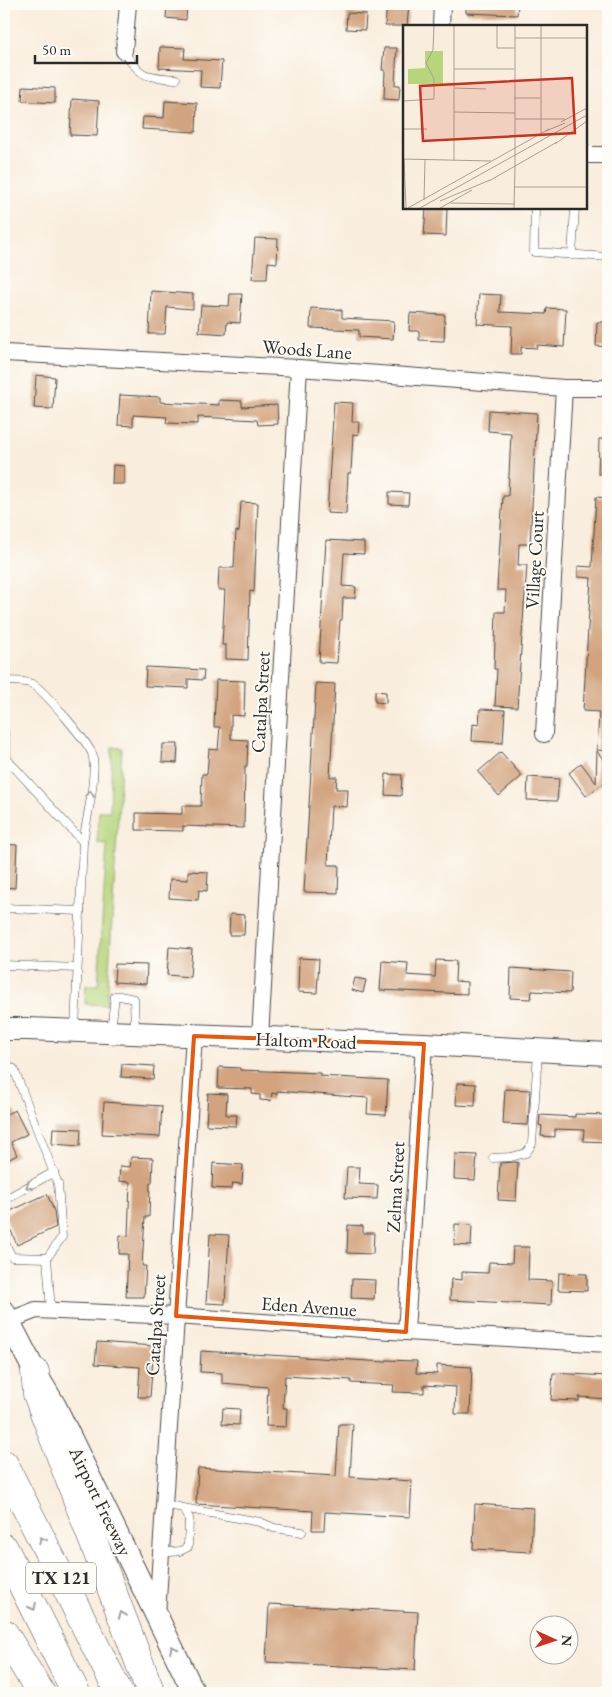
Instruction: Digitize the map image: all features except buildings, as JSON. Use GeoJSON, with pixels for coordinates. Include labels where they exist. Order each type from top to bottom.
{"type":"FeatureCollection","features":[{"type":"Feature","properties":{"kind":"highway"},"geometry":{"type":"LineString","coordinates":[[35,1372],[37,1394],[151,1693]]}},
{"type":"Feature","properties":{"kind":"highway","name":"TX 121"},"geometry":{"type":"LineString","coordinates":[[4,1464],[118,1693]]}},
{"type":"Feature","properties":{"kind":"highway","name":"TX 121"},"geometry":{"type":"LineString","coordinates":[[4,1548],[76,1693]]}},
{"type":"Feature","properties":{"kind":"highway"},"geometry":{"type":"LineString","coordinates":[[4,1633],[41,1693]]}},
{"type":"Feature","properties":{"kind":"main road","name":"Haltom Road"},"geometry":{"type":"LineString","coordinates":[[4,1029],[424,1044],[608,1054]]}},
{"type":"Feature","properties":{"kind":"main road","name":"Airport Freeway"},"geometry":{"type":"LineString","coordinates":[[6,1316],[55,1406],[194,1693]]}},
{"type":"Feature","properties":{"kind":"street"},"geometry":{"type":"LineString","coordinates":[[124,51],[128,4]]}},
{"type":"Feature","properties":{"kind":"street"},"geometry":{"type":"LineString","coordinates":[[441,25],[442,4]]}},
{"type":"Feature","properties":{"kind":"street"},"geometry":{"type":"LineString","coordinates":[[587,155],[608,155]]}},
{"type":"Feature","properties":{"kind":"street","name":"Woods Lane"},"geometry":{"type":"LineString","coordinates":[[4,353],[299,368],[564,388],[608,388]]}},
{"type":"Feature","properties":{"kind":"street","name":"Catalpa Street"},"geometry":{"type":"LineString","coordinates":[[260,1038],[299,368]]}},
{"type":"Feature","properties":{"kind":"street","name":"Village Court"},"geometry":{"type":"LineString","coordinates":[[544,734],[564,388]]}},
{"type":"Feature","properties":{"kind":"street","name":"Catalpa Street"},"geometry":{"type":"LineString","coordinates":[[157,1616],[194,1036]]}},
{"type":"Feature","properties":{"kind":"street","name":"Zelma Street"},"geometry":{"type":"LineString","coordinates":[[406,1332],[424,1044]]}},
{"type":"Feature","properties":{"kind":"street","name":"Eden Avenue"},"geometry":{"type":"LineString","coordinates":[[6,1316],[36,1310],[176,1316],[608,1344]]}},
{"type":"Feature","properties":{"kind":"lane"},"geometry":{"type":"LineString","coordinates":[[124,51],[134,68],[148,76],[176,78]]}},
{"type":"Feature","properties":{"kind":"lane"},"geometry":{"type":"LineString","coordinates":[[535,209],[534,252],[608,257]]}},
{"type":"Feature","properties":{"kind":"lane"},"geometry":{"type":"LineString","coordinates":[[572,256],[575,209]]}},
{"type":"Feature","properties":{"kind":"lane"},"geometry":{"type":"LineString","coordinates":[[4,682],[34,685],[48,698],[93,754],[93,770],[83,842],[75,1031]]}},
{"type":"Feature","properties":{"kind":"lane"},"geometry":{"type":"LineString","coordinates":[[4,732],[5,758],[83,842]]}},
{"type":"Feature","properties":{"kind":"lane"},"geometry":{"type":"LineString","coordinates":[[4,908],[80,911]]}},
{"type":"Feature","properties":{"kind":"lane"},"geometry":{"type":"LineString","coordinates":[[4,965],[77,968]]}},
{"type":"Feature","properties":{"kind":"lane"},"geometry":{"type":"LineString","coordinates":[[111,1032],[115,996],[118,995],[134,999],[135,1033]]}},
{"type":"Feature","properties":{"kind":"lane"},"geometry":{"type":"LineString","coordinates":[[492,1158],[511,1157],[526,1153],[532,1144],[538,1050]]}},
{"type":"Feature","properties":{"kind":"lane"},"geometry":{"type":"LineString","coordinates":[[4,1066],[14,1069],[58,1184],[62,1238],[47,1258],[51,1311]]}},
{"type":"Feature","properties":{"kind":"lane"},"geometry":{"type":"LineString","coordinates":[[4,1200],[54,1172]]}},
{"type":"Feature","properties":{"kind":"lane"},"geometry":{"type":"LineString","coordinates":[[4,1241],[12,1257],[47,1258]]}},
{"type":"Feature","properties":{"kind":"lane"},"geometry":{"type":"LineString","coordinates":[[164,1504],[260,1522],[274,1528],[302,1532]]}},
{"type":"Feature","properties":{"kind":"lane"},"geometry":{"type":"LineString","coordinates":[[161,1553],[180,1552],[188,1547],[189,1518],[183,1508]]}},
{"type":"Feature","properties":{"kind":"highlighted area"},"geometry":{"type":"Polygon","coordinates":[[[194,1036],[424,1044],[406,1332],[176,1316],[194,1036]]]}},
{"type":"Feature","properties":{"kind":"green space"},"geometry":{"type":"Polygon","coordinates":[[[112,747],[122,748],[107,1005],[85,1004],[86,985],[98,985],[107,844],[97,843],[99,811],[110,811],[112,747]]]}}]}
